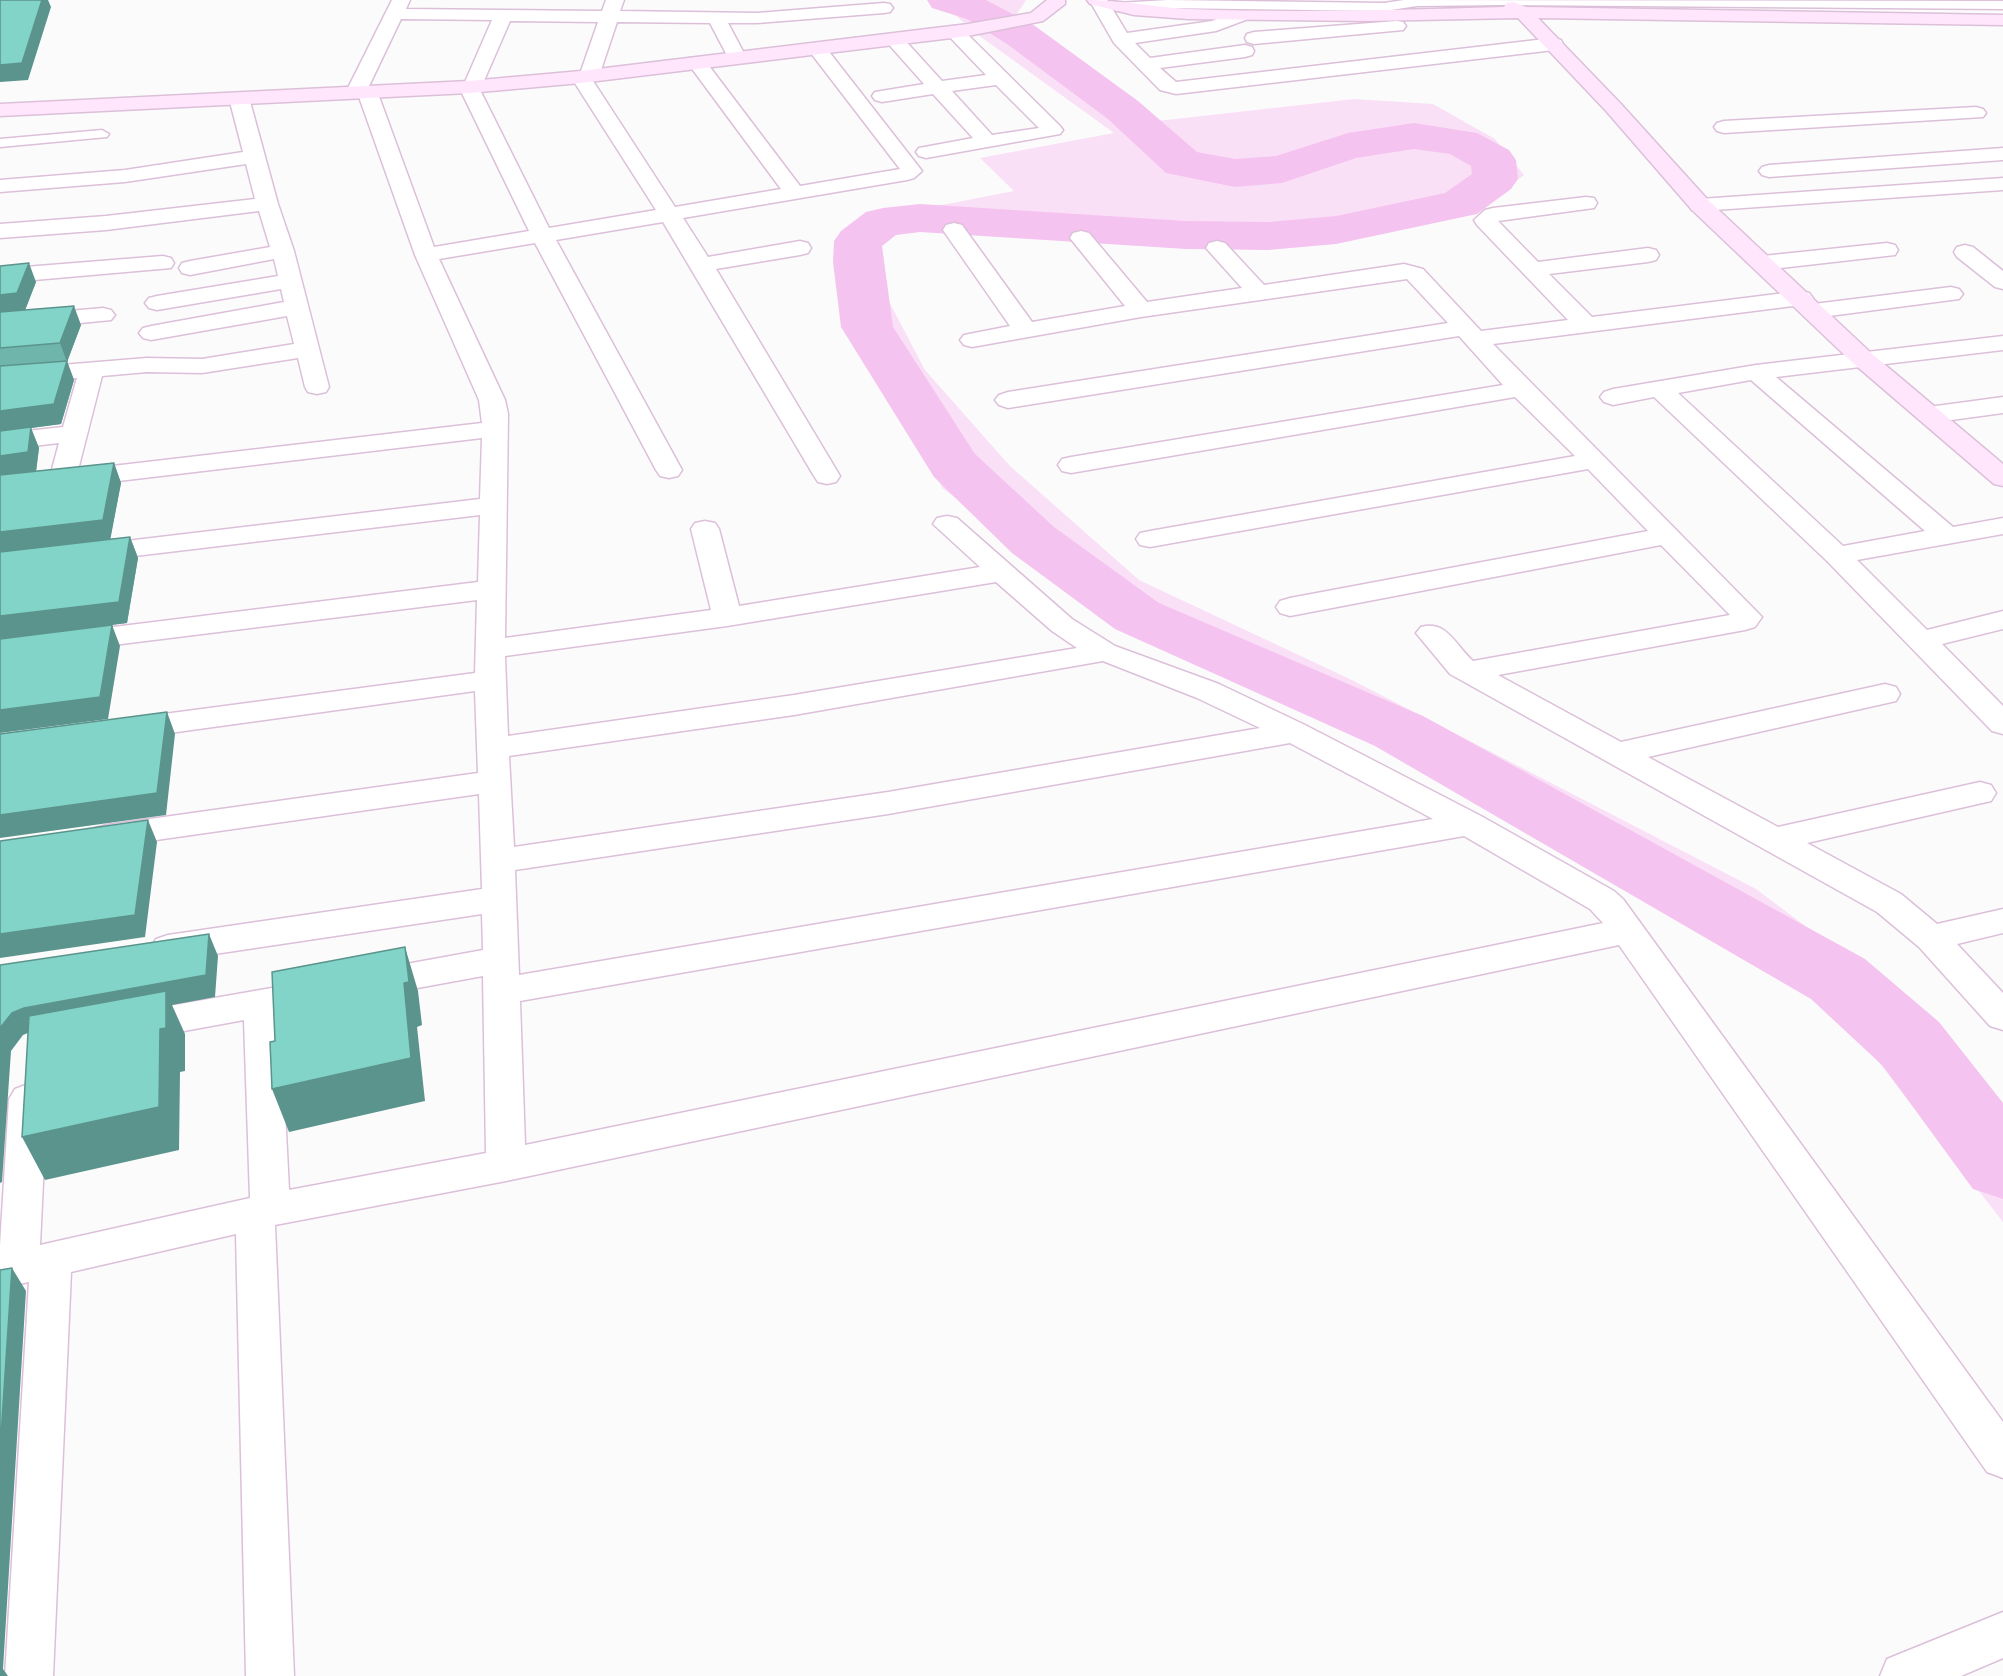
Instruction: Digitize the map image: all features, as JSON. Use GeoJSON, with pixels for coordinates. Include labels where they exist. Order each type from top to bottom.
{"type":"FeatureCollection","features":[{"type":"Feature","properties":{"kind":"street"},"geometry":{"type":"LineString","coordinates":[[0,110],[471,87],[585,77],[961,31],[1037,17],[1056,4],[1056,0]]}},
{"type":"Feature","properties":{"kind":"street"},"geometry":{"type":"LineString","coordinates":[[1502,1],[1523,12],[1700,205],[1862,358],[2001,475]]}},
{"type":"Feature","properties":{"kind":"street"},"geometry":{"type":"LineString","coordinates":[[1104,3],[1121,39],[1167,86],[1176,88],[1437,66],[1554,44]]}},
{"type":"Feature","properties":{"kind":"street"},"geometry":{"type":"LineString","coordinates":[[1104,3],[1188,14],[1391,21],[1437,66]]}},
{"type":"Feature","properties":{"kind":"street"},"geometry":{"type":"LineString","coordinates":[[506,1165],[498,861],[490,680],[496,429],[492,400],[426,255],[361,92],[398,7],[503,15],[612,8],[716,18],[774,17],[884,8]]}},
{"type":"Feature","properties":{"kind":"street"},"geometry":{"type":"LineString","coordinates":[[585,77],[612,8]]}},
{"type":"Feature","properties":{"kind":"street"},"geometry":{"type":"LineString","coordinates":[[1147,64],[1391,21],[1523,12],[2003,20]]}},
{"type":"Feature","properties":{"kind":"street"},"geometry":{"type":"LineString","coordinates":[[1574,13],[1611,23],[2003,28]]}},
{"type":"Feature","properties":{"kind":"street"},"geometry":{"type":"LineString","coordinates":[[503,15],[471,87],[542,235],[669,470]]}},
{"type":"Feature","properties":{"kind":"street"},"geometry":{"type":"LineString","coordinates":[[1121,39],[1212,27],[1242,15]]}},
{"type":"Feature","properties":{"kind":"street"},"geometry":{"type":"LineString","coordinates":[[716,18],[737,57]]}},
{"type":"Feature","properties":{"kind":"street"},"geometry":{"type":"LineString","coordinates":[[926,152],[1053,130],[961,31]]}},
{"type":"Feature","properties":{"kind":"street"},"geometry":{"type":"LineString","coordinates":[[893,39],[987,142]]}},
{"type":"Feature","properties":{"kind":"street"},"geometry":{"type":"LineString","coordinates":[[842,45],[855,62]]}},
{"type":"Feature","properties":{"kind":"street"},"geometry":{"type":"LineString","coordinates":[[426,255],[908,174],[912,171],[816,48]]}},
{"type":"Feature","properties":{"kind":"street"},"geometry":{"type":"LineString","coordinates":[[696,63],[794,192]]}},
{"type":"Feature","properties":{"kind":"street"},"geometry":{"type":"LineString","coordinates":[[585,77],[702,265],[827,476]]}},
{"type":"Feature","properties":{"kind":"street"},"geometry":{"type":"LineString","coordinates":[[882,96],[1003,78]]}},
{"type":"Feature","properties":{"kind":"street"},"geometry":{"type":"LineString","coordinates":[[869,79],[897,115]]}},
{"type":"Feature","properties":{"kind":"street"},"geometry":{"type":"LineString","coordinates":[[239,98],[267,204],[283,251],[317,387]]}},
{"type":"Feature","properties":{"kind":"street"},"geometry":{"type":"LineString","coordinates":[[1724,127],[1976,113]]}},
{"type":"Feature","properties":{"kind":"street"},"geometry":{"type":"LineString","coordinates":[[1834,121],[1915,190]]}},
{"type":"Feature","properties":{"kind":"street"},"geometry":{"type":"LineString","coordinates":[[912,134],[936,170]]}},
{"type":"Feature","properties":{"kind":"street"},"geometry":{"type":"LineString","coordinates":[[1769,171],[2003,154]]}},
{"type":"Feature","properties":{"kind":"street"},"geometry":{"type":"LineString","coordinates":[[0,186],[125,176],[254,158]]}},
{"type":"Feature","properties":{"kind":"street"},"geometry":{"type":"LineString","coordinates":[[1700,205],[2003,184]]}},
{"type":"Feature","properties":{"kind":"street"},"geometry":{"type":"LineString","coordinates":[[1586,203],[1492,215],[1485,220],[1586,325]]}},
{"type":"Feature","properties":{"kind":"street"},"geometry":{"type":"LineString","coordinates":[[0,231],[106,223],[267,204]]}},
{"type":"Feature","properties":{"kind":"street"},"geometry":{"type":"LineString","coordinates":[[954,230],[1025,330]]}},
{"type":"Feature","properties":{"kind":"street"},"geometry":{"type":"LineString","coordinates":[[1081,238],[1141,310]]}},
{"type":"Feature","properties":{"kind":"street"},"geometry":{"type":"LineString","coordinates":[[702,265],[800,248]]}},
{"type":"Feature","properties":{"kind":"street"},"geometry":{"type":"LineString","coordinates":[[1217,248],[1259,292]]}},
{"type":"Feature","properties":{"kind":"street"},"geometry":{"type":"LineString","coordinates":[[1763,263],[1887,250]]}},
{"type":"Feature","properties":{"kind":"street"},"geometry":{"type":"LineString","coordinates":[[190,268],[283,251]]}},
{"type":"Feature","properties":{"kind":"street"},"geometry":{"type":"LineString","coordinates":[[1965,252],[2003,282]]}},
{"type":"Feature","properties":{"kind":"street"},"geometry":{"type":"LineString","coordinates":[[1532,268],[1648,255]]}},
{"type":"Feature","properties":{"kind":"street"},"geometry":{"type":"LineString","coordinates":[[0,276],[164,263]]}},
{"type":"Feature","properties":{"kind":"street"},"geometry":{"type":"LineString","coordinates":[[972,340],[1259,292],[1408,272],[1415,274],[1521,389],[1745,613],[1747,620],[1470,671]]}},
{"type":"Feature","properties":{"kind":"street"},"geometry":{"type":"LineString","coordinates":[[157,303],[290,281]]}},
{"type":"Feature","properties":{"kind":"street"},"geometry":{"type":"LineString","coordinates":[[1008,400],[1469,334],[1807,304],[1952,294]]}},
{"type":"Feature","properties":{"kind":"street"},"geometry":{"type":"LineString","coordinates":[[151,333],[297,307]]}},
{"type":"Feature","properties":{"kind":"street"},"geometry":{"type":"LineString","coordinates":[[0,324],[103,315]]}},
{"type":"Feature","properties":{"kind":"street"},"geometry":{"type":"LineString","coordinates":[[1613,397],[1756,372],[2003,343]]}},
{"type":"Feature","properties":{"kind":"street"},"geometry":{"type":"LineString","coordinates":[[0,377],[147,365],[202,366],[307,349]]}},
{"type":"Feature","properties":{"kind":"street"},"geometry":{"type":"LineString","coordinates":[[62,482],[91,370]]}},
{"type":"Feature","properties":{"kind":"street"},"geometry":{"type":"LineString","coordinates":[[1756,372],[1947,536]]}},
{"type":"Feature","properties":{"kind":"street"},"geometry":{"type":"LineString","coordinates":[[1071,465],[1521,389]]}},
{"type":"Feature","properties":{"kind":"street"},"geometry":{"type":"LineString","coordinates":[[1659,390],[1837,555],[2003,724]]}},
{"type":"Feature","properties":{"kind":"street"},"geometry":{"type":"LineString","coordinates":[[1929,415],[2003,405]]}},
{"type":"Feature","properties":{"kind":"street"},"geometry":{"type":"LineString","coordinates":[[0,487],[62,482],[496,429]]}},
{"type":"Feature","properties":{"kind":"street"},"geometry":{"type":"LineString","coordinates":[[0,442],[74,434]]}},
{"type":"Feature","properties":{"kind":"street"},"geometry":{"type":"LineString","coordinates":[[1150,538],[1594,460]]}},
{"type":"Feature","properties":{"kind":"street"},"geometry":{"type":"LineString","coordinates":[[0,564],[494,505]]}},
{"type":"Feature","properties":{"kind":"street"},"geometry":{"type":"LineString","coordinates":[[947,524],[1071,632],[1105,652],[1208,691],[1294,732],[1469,824],[1602,900],[1611,908],[1625,931],[2003,1458]]}},
{"type":"Feature","properties":{"kind":"street"},"geometry":{"type":"LineString","coordinates":[[1837,555],[2003,526]]}},
{"type":"Feature","properties":{"kind":"street"},"geometry":{"type":"LineString","coordinates":[[705,529],[727,617]]}},
{"type":"Feature","properties":{"kind":"street"},"geometry":{"type":"LineString","coordinates":[[1290,607],[1668,535]]}},
{"type":"Feature","properties":{"kind":"street"},"geometry":{"type":"LineString","coordinates":[[491,649],[727,617],[1004,572]]}},
{"type":"Feature","properties":{"kind":"street"},"geometry":{"type":"LineString","coordinates":[[0,650],[493,589]]}},
{"type":"Feature","properties":{"kind":"street"},"geometry":{"type":"LineString","coordinates":[[1923,640],[2003,620]]}},
{"type":"Feature","properties":{"kind":"street"},"geometry":{"type":"LineString","coordinates":[[1431,633],[1456,663],[1889,903],[1931,938],[2003,1016]]}},
{"type":"Feature","properties":{"kind":"street"},"geometry":{"type":"LineString","coordinates":[[493,748],[794,705],[1105,652]]}},
{"type":"Feature","properties":{"kind":"street"},"geometry":{"type":"LineString","coordinates":[[93,733],[490,680]]}},
{"type":"Feature","properties":{"kind":"street"},"geometry":{"type":"LineString","coordinates":[[1618,753],[1885,694]]}},
{"type":"Feature","properties":{"kind":"street"},"geometry":{"type":"LineString","coordinates":[[498,861],[888,803],[1294,732]]}},
{"type":"Feature","properties":{"kind":"street"},"geometry":{"type":"LineString","coordinates":[[82,840],[494,781]]}},
{"type":"Feature","properties":{"kind":"street"},"geometry":{"type":"LineString","coordinates":[[1776,839],[1980,793]]}},
{"type":"Feature","properties":{"kind":"street"},"geometry":{"type":"LineString","coordinates":[[98,1033],[262,1003],[501,975],[1469,824]]}},
{"type":"Feature","properties":{"kind":"street"},"geometry":{"type":"LineString","coordinates":[[139,952],[499,899]]}},
{"type":"Feature","properties":{"kind":"street"},"geometry":{"type":"LineString","coordinates":[[1931,938],[2003,921]]}},
{"type":"Feature","properties":{"kind":"street"},"geometry":{"type":"LineString","coordinates":[[23,1266],[263,1212],[506,1165],[1625,931]]}},
{"type":"Feature","properties":{"kind":"street"},"geometry":{"type":"LineString","coordinates":[[262,1003],[270,1676]]}},
{"type":"Feature","properties":{"kind":"street"},"geometry":{"type":"LineString","coordinates":[[29,1676],[23,1266],[30,1062]]}},
{"type":"Feature","properties":{"kind":"street"},"geometry":{"type":"LineString","coordinates":[[1904,1676],[2003,1635]]}},
{"type":"Feature","properties":{"kind":"lane"},"geometry":{"type":"LineString","coordinates":[[1104,3],[1384,7],[1411,1],[2003,5]]}},
{"type":"Feature","properties":{"kind":"lane"},"geometry":{"type":"LineString","coordinates":[[0,143],[102,134]]}},
{"type":"Feature","properties":{"kind":"shaded area"},"geometry":{"type":"Polygon","coordinates":[[[933,0],[1026,0],[1017,14],[1056,47],[1157,121],[1354,99],[1433,104],[1495,139],[1524,175],[1491,201],[1317,244],[924,225],[937,206],[1014,191],[980,158],[1114,133],[981,37],[947,8],[933,0]]]}},
{"type":"Feature","properties":{"kind":"shaded area"},"geometry":{"type":"Polygon","coordinates":[[[833,257],[874,273],[925,370],[1010,466],[1139,580],[1354,681],[1756,889],[1900,997],[2003,1123],[2003,1222],[1821,988],[1485,799],[1313,715],[1104,607],[942,488],[922,441],[855,315],[833,257]]]}},
{"type":"Feature","properties":{"kind":"building"},"geometry":{"type":"Polygon","coordinates":[[[0,0],[42,0],[22,63],[0,65],[0,0]]]}},
{"type":"Feature","properties":{"kind":"building"},"geometry":{"type":"Polygon","coordinates":[[[29,263],[17,293],[0,295],[0,266],[29,263]]]}},
{"type":"Feature","properties":{"kind":"building"},"geometry":{"type":"Polygon","coordinates":[[[74,306],[60,343],[0,348],[0,312],[74,306]]]}},
{"type":"Feature","properties":{"kind":"building"},"geometry":{"type":"Polygon","coordinates":[[[67,361],[54,404],[0,411],[0,366],[67,361]]]}},
{"type":"Feature","properties":{"kind":"building"},"geometry":{"type":"Polygon","coordinates":[[[31,427],[28,452],[0,456],[0,431],[31,427]]]}},
{"type":"Feature","properties":{"kind":"building"},"geometry":{"type":"Polygon","coordinates":[[[114,463],[103,520],[0,532],[0,475],[114,463]]]}},
{"type":"Feature","properties":{"kind":"building"},"geometry":{"type":"Polygon","coordinates":[[[130,537],[119,602],[0,616],[0,552],[130,537]]]}},
{"type":"Feature","properties":{"kind":"building"},"geometry":{"type":"Polygon","coordinates":[[[112,625],[100,697],[0,710],[0,639],[112,625]]]}},
{"type":"Feature","properties":{"kind":"building"},"geometry":{"type":"Polygon","coordinates":[[[167,712],[157,793],[0,815],[0,734],[167,712]]]}},
{"type":"Feature","properties":{"kind":"building"},"geometry":{"type":"Polygon","coordinates":[[[148,820],[135,915],[0,934],[0,841],[148,820]]]}},
{"type":"Feature","properties":{"kind":"building"},"geometry":{"type":"Polygon","coordinates":[[[209,934],[206,975],[24,1008],[12,1013],[0,1028],[0,965],[209,934]]]}},
{"type":"Feature","properties":{"kind":"building"},"geometry":{"type":"Polygon","coordinates":[[[405,947],[409,982],[404,983],[411,1058],[272,1089],[270,1042],[275,1041],[272,972],[405,947]]]}},
{"type":"Feature","properties":{"kind":"building"},"geometry":{"type":"Polygon","coordinates":[[[166,991],[166,1028],[160,1029],[159,1107],[22,1137],[29,1016],[166,991]]]}},
{"type":"Feature","properties":{"kind":"building"},"geometry":{"type":"Polygon","coordinates":[[[12,1268],[0,1451],[0,1270],[12,1268]]]}},
{"type":"Feature","properties":{"kind":"waterway"},"geometry":{"type":"LineString","coordinates":[[946,0],[981,11],[1021,35],[1123,110],[1182,163],[1235,173],[1282,169],[1348,146],[1414,136],[1461,142],[1493,160],[1495,179],[1460,204],[1336,230],[1268,236],[1186,235],[920,218],[883,222],[858,241],[858,262],[867,327],[954,465],[1033,540],[1137,616],[1399,731],[1838,979],[1911,1044],[2003,1165]]}}]}
